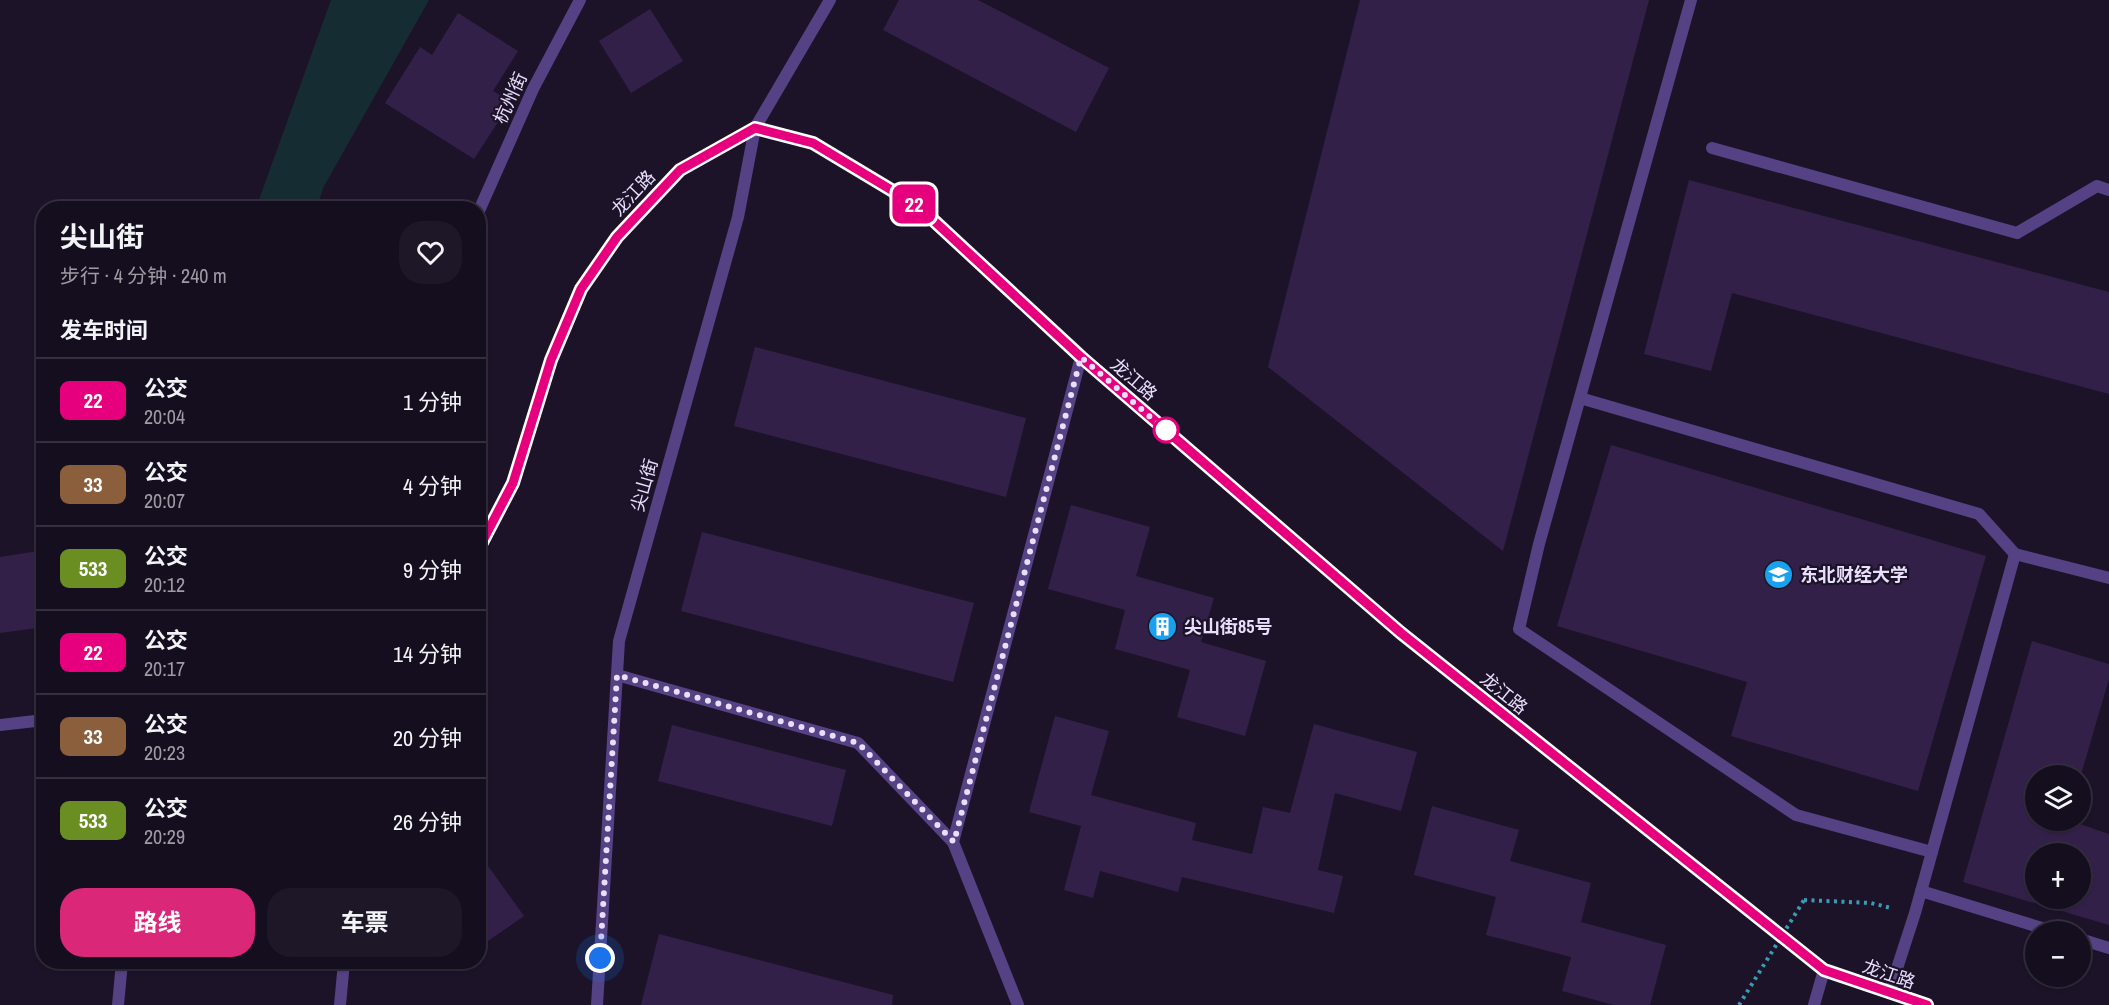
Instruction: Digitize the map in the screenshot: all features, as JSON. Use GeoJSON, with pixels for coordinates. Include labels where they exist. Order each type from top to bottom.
{"type":"FeatureCollection","features":[{"type":"Feature","properties":{"kind":"street","name":"杭州街"},"geometry":{"type":"LineString","coordinates":[[483,201],[533,89],[580,0]]}},
{"type":"Feature","properties":{"kind":"street","name":"尖山街"},"geometry":{"type":"LineString","coordinates":[[597,1005],[619,641],[738,217],[755,128],[831,0]]}},
{"type":"Feature","properties":{"kind":"street"},"geometry":{"type":"LineString","coordinates":[[1691,0],[1539,543],[1519,629],[1796,815],[1932,852]]}},
{"type":"Feature","properties":{"kind":"street","name":"龙江路"},"geometry":{"type":"LineString","coordinates":[[486,535],[513,483],[551,360],[581,289],[617,237],[680,170],[755,128],[813,143],[918,206],[1081,357],[1401,633],[1824,970],[1927,1005]]}},
{"type":"Feature","properties":{"kind":"street"},"geometry":{"type":"LineString","coordinates":[[1712,148],[2017,233],[2097,186],[2109,189]]}},
{"type":"Feature","properties":{"kind":"street"},"geometry":{"type":"LineString","coordinates":[[954,842],[1081,357]]}},
{"type":"Feature","properties":{"kind":"street"},"geometry":{"type":"LineString","coordinates":[[1580,398],[1979,514],[2015,554],[2109,578]]}},
{"type":"Feature","properties":{"kind":"street"},"geometry":{"type":"LineString","coordinates":[[1889,993],[1921,891],[2015,554]]}},
{"type":"Feature","properties":{"kind":"street"},"geometry":{"type":"LineString","coordinates":[[617,675],[858,743],[954,842],[1018,1005]]}},
{"type":"Feature","properties":{"kind":"street"},"geometry":{"type":"LineString","coordinates":[[0,725],[36,721]]}},
{"type":"Feature","properties":{"kind":"street"},"geometry":{"type":"LineString","coordinates":[[1921,891],[2025,923]]}},
{"type":"Feature","properties":{"kind":"street"},"geometry":{"type":"LineString","coordinates":[[2091,942],[2109,948]]}},
{"type":"Feature","properties":{"kind":"street"},"geometry":{"type":"LineString","coordinates":[[118,1005],[121,969]]}},
{"type":"Feature","properties":{"kind":"street"},"geometry":{"type":"LineString","coordinates":[[340,1005],[343,969]]}},
{"type":"Feature","properties":{"kind":"street"},"geometry":{"type":"LineString","coordinates":[[1814,1005],[1824,970]]}},
{"type":"Feature","properties":{"kind":"path"},"geometry":{"type":"LineString","coordinates":[[1739,1005],[1804,900],[1871,903]]}},
{"type":"Feature","properties":{"kind":"shaded area"},"geometry":{"type":"Polygon","coordinates":[[[331,0],[429,0],[323,188],[319,201],[259,201],[331,0]]]}},
{"type":"Feature","properties":{"kind":"building"},"geometry":{"type":"Polygon","coordinates":[[[899,0],[978,0],[1109,68],[1076,132],[883,30],[899,0]]]}},
{"type":"Feature","properties":{"kind":"building"},"geometry":{"type":"Polygon","coordinates":[[[1360,0],[1649,0],[1503,551],[1268,367],[1360,0]]]}},
{"type":"Feature","properties":{"kind":"building"},"geometry":{"type":"Polygon","coordinates":[[[650,9],[683,61],[631,93],[599,41],[650,9]]]}},
{"type":"Feature","properties":{"kind":"building"},"geometry":{"type":"Polygon","coordinates":[[[458,13],[518,51],[493,91],[511,102],[474,159],[385,103],[420,47],[432,55],[458,13]]]}},
{"type":"Feature","properties":{"kind":"building"},"geometry":{"type":"Polygon","coordinates":[[[1689,180],[2109,292],[2109,394],[1732,293],[1711,371],[1644,354],[1689,180]]]}},
{"type":"Feature","properties":{"kind":"building"},"geometry":{"type":"Polygon","coordinates":[[[755,347],[1026,418],[1006,497],[734,426],[755,347]]]}},
{"type":"Feature","properties":{"kind":"building"},"geometry":{"type":"Polygon","coordinates":[[[1611,445],[1986,556],[1918,791],[1731,736],[1747,682],[1557,626],[1611,445]]]}},
{"type":"Feature","properties":{"kind":"building","name":"尖山街85号"},"geometry":{"type":"Polygon","coordinates":[[[1071,505],[1150,527],[1136,576],[1214,598],[1201,642],[1266,661],[1245,736],[1177,717],[1190,670],[1115,649],[1125,610],[1048,589],[1071,505]]]}},
{"type":"Feature","properties":{"kind":"building"},"geometry":{"type":"Polygon","coordinates":[[[702,532],[974,603],[953,682],[681,611],[702,532]]]}},
{"type":"Feature","properties":{"kind":"building"},"geometry":{"type":"Polygon","coordinates":[[[36,551],[36,628],[0,633],[0,557],[36,551]]]}},
{"type":"Feature","properties":{"kind":"building"},"geometry":{"type":"Polygon","coordinates":[[[2032,641],[2109,664],[2109,679],[2084,765],[2025,765],[2025,831],[2091,831],[2091,828],[2109,834],[2109,925],[2055,909],[2091,909],[2091,843],[2025,843],[2025,900],[1963,882],[2032,641]]]}},
{"type":"Feature","properties":{"kind":"building"},"geometry":{"type":"Polygon","coordinates":[[[1055,716],[1109,731],[1091,795],[1196,823],[1192,840],[1252,854],[1263,807],[1290,813],[1314,724],[1417,752],[1401,811],[1335,793],[1318,870],[1343,876],[1334,913],[1182,877],[1178,892],[1100,871],[1093,898],[1064,890],[1081,826],[1029,812],[1055,716]]]}},
{"type":"Feature","properties":{"kind":"building"},"geometry":{"type":"Polygon","coordinates":[[[672,725],[846,770],[832,826],[658,781],[672,725]]]}},
{"type":"Feature","properties":{"kind":"building"},"geometry":{"type":"Polygon","coordinates":[[[1432,806],[1519,830],[1510,861],[1591,883],[1581,922],[1666,945],[1650,1005],[1614,1005],[1562,991],[1571,957],[1486,935],[1496,897],[1414,875],[1432,806]]]}},
{"type":"Feature","properties":{"kind":"building"},"geometry":{"type":"Polygon","coordinates":[[[486,863],[524,916],[486,942],[486,863]]]}},
{"type":"Feature","properties":{"kind":"building"},"geometry":{"type":"Polygon","coordinates":[[[659,934],[893,995],[892,1005],[641,1005],[659,934]]]}},
{"type":"Feature","properties":{"kind":"bus line","name":"22"},"geometry":{"type":"LineString","coordinates":[[486,535],[513,483],[551,360],[581,289],[617,237],[680,170],[755,128],[813,143],[918,206],[1081,357],[1401,633],[1824,970],[1927,1005]]}},
{"type":"Feature","properties":{"kind":"place","name":"东北财经大学"},"geometry":{"type":"Point","coordinates":[1779,574]}},
{"type":"Feature","properties":{"kind":"place","name":"尖山街85号"},"geometry":{"type":"Point","coordinates":[1163,626]}},
{"type":"Feature","properties":{"kind":"route"},"geometry":{"type":"LineString","coordinates":[[600,958],[617,675],[858,743],[954,842],[1081,357],[1170,434],[1166,430]]}}]}
